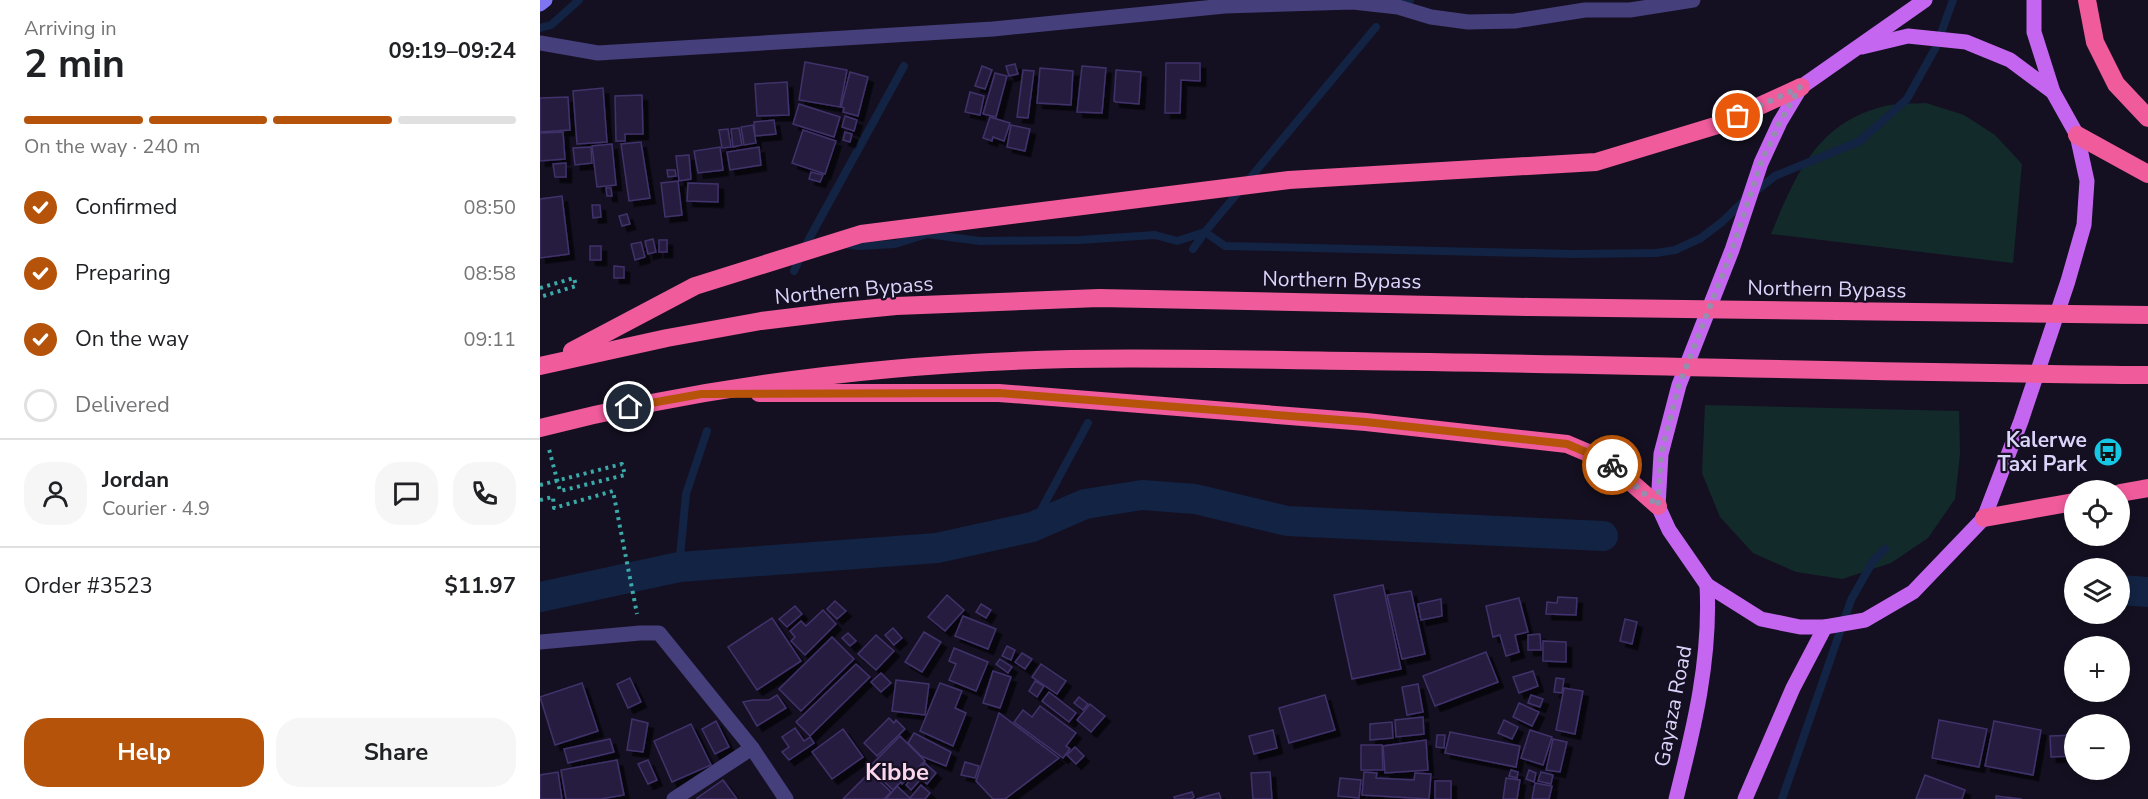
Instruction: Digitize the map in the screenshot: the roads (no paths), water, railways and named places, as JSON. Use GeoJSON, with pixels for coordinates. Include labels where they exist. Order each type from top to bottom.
{"type":"FeatureCollection","features":[{"type":"Feature","properties":{"kind":"highway"},"geometry":{"type":"LineString","coordinates":[[2087,0],[2095,42],[2116,84],[2148,118]]}},
{"type":"Feature","properties":{"kind":"highway"},"geometry":{"type":"LineString","coordinates":[[543,365],[695,286],[861,234],[1289,180],[1596,162],[1718,125],[1800,87]]}},
{"type":"Feature","properties":{"kind":"highway"},"geometry":{"type":"LineString","coordinates":[[2077,135],[2148,174]]}},
{"type":"Feature","properties":{"kind":"highway","name":"Northern Bypass"},"geometry":{"type":"LineString","coordinates":[[543,365],[619,347],[761,321],[896,306],[1099,298],[1746,311],[2148,315]]}},
{"type":"Feature","properties":{"kind":"highway"},"geometry":{"type":"LineString","coordinates":[[540,428],[609,411],[826,375],[888,369],[1069,359],[1634,365],[2148,375]]}},
{"type":"Feature","properties":{"kind":"highway"},"geometry":{"type":"LineString","coordinates":[[701,394],[999,393],[1366,422],[1567,444],[1607,461],[1658,506]]}},
{"type":"Feature","properties":{"kind":"highway"},"geometry":{"type":"LineString","coordinates":[[2130,491],[2148,488]]}},
{"type":"Feature","properties":{"kind":"highway"},"geometry":{"type":"LineString","coordinates":[[1984,518],[2064,504]]}},
{"type":"Feature","properties":{"kind":"main road"},"geometry":{"type":"LineString","coordinates":[[1925,0],[1800,87],[1780,122],[1761,163],[1732,250],[1679,385],[1661,454],[1658,506],[1669,530],[1707,585],[1761,619],[1800,627],[1825,627],[1865,620],[1914,592],[1984,518],[2021,421],[2068,281],[2084,225],[2087,181],[2077,135],[2053,92],[2034,32],[2034,0]]}},
{"type":"Feature","properties":{"kind":"main road"},"geometry":{"type":"LineString","coordinates":[[1855,49],[1908,36],[1966,42],[2010,60],[2053,92]]}},
{"type":"Feature","properties":{"kind":"main road","name":"Gayaza Road"},"geometry":{"type":"LineString","coordinates":[[1676,799],[1703,683],[1709,614],[1707,585]]}},
{"type":"Feature","properties":{"kind":"main road"},"geometry":{"type":"LineString","coordinates":[[1745,799],[1793,688],[1825,627]]}},
{"type":"Feature","properties":{"kind":"street"},"geometry":{"type":"LineString","coordinates":[[540,4],[545,0]]}},
{"type":"Feature","properties":{"kind":"street"},"geometry":{"type":"LineString","coordinates":[[540,43],[598,53],[993,29],[1225,6],[1353,1],[1398,7],[1431,17],[1468,22],[1515,21],[1585,10],[1630,10],[1693,0]]}},
{"type":"Feature","properties":{"kind":"street"},"geometry":{"type":"LineString","coordinates":[[540,642],[659,633],[752,748],[786,799]]}},
{"type":"Feature","properties":{"kind":"street"},"geometry":{"type":"LineString","coordinates":[[675,799],[752,748]]}},
{"type":"Feature","properties":{"kind":"waterway"},"geometry":{"type":"LineString","coordinates":[[540,28],[551,25],[579,0]]}},
{"type":"Feature","properties":{"kind":"waterway"},"geometry":{"type":"LineString","coordinates":[[1403,0],[1410,0]]}},
{"type":"Feature","properties":{"kind":"waterway"},"geometry":{"type":"LineString","coordinates":[[845,244],[859,246],[895,244],[927,234],[980,241],[1079,240],[1155,235],[1177,241],[1205,232],[1225,246],[1573,254],[1656,253],[1675,250],[1701,238],[1775,176],[1860,141],[1907,99],[1936,47],[1953,0]]}},
{"type":"Feature","properties":{"kind":"waterway"},"geometry":{"type":"LineString","coordinates":[[1193,249],[1376,27]]}},
{"type":"Feature","properties":{"kind":"waterway"},"geometry":{"type":"LineString","coordinates":[[794,271],[809,239],[904,66]]}},
{"type":"Feature","properties":{"kind":"waterway"},"geometry":{"type":"LineString","coordinates":[[1032,527],[1088,423]]}},
{"type":"Feature","properties":{"kind":"waterway"},"geometry":{"type":"LineString","coordinates":[[679,567],[686,494],[707,431]]}},
{"type":"Feature","properties":{"kind":"waterway"},"geometry":{"type":"LineString","coordinates":[[540,597],[679,567],[937,548],[1032,527],[1085,504],[1142,495],[1195,499],[1287,521],[1603,536]]}},
{"type":"Feature","properties":{"kind":"waterway"},"geometry":{"type":"LineString","coordinates":[[1782,799],[1851,600],[1873,561],[1885,549]]}},
{"type":"Feature","properties":{"kind":"waterway"},"geometry":{"type":"LineString","coordinates":[[2130,591],[2148,592]]}},
{"type":"Feature","properties":{"kind":"place","name":"Kalerwe Taxi Park"},"geometry":{"type":"Point","coordinates":[2108,452]}},
{"type":"Feature","properties":{"kind":"district","name":"Kibbe"},"geometry":{"type":"Point","coordinates":[897,772]}}]}
